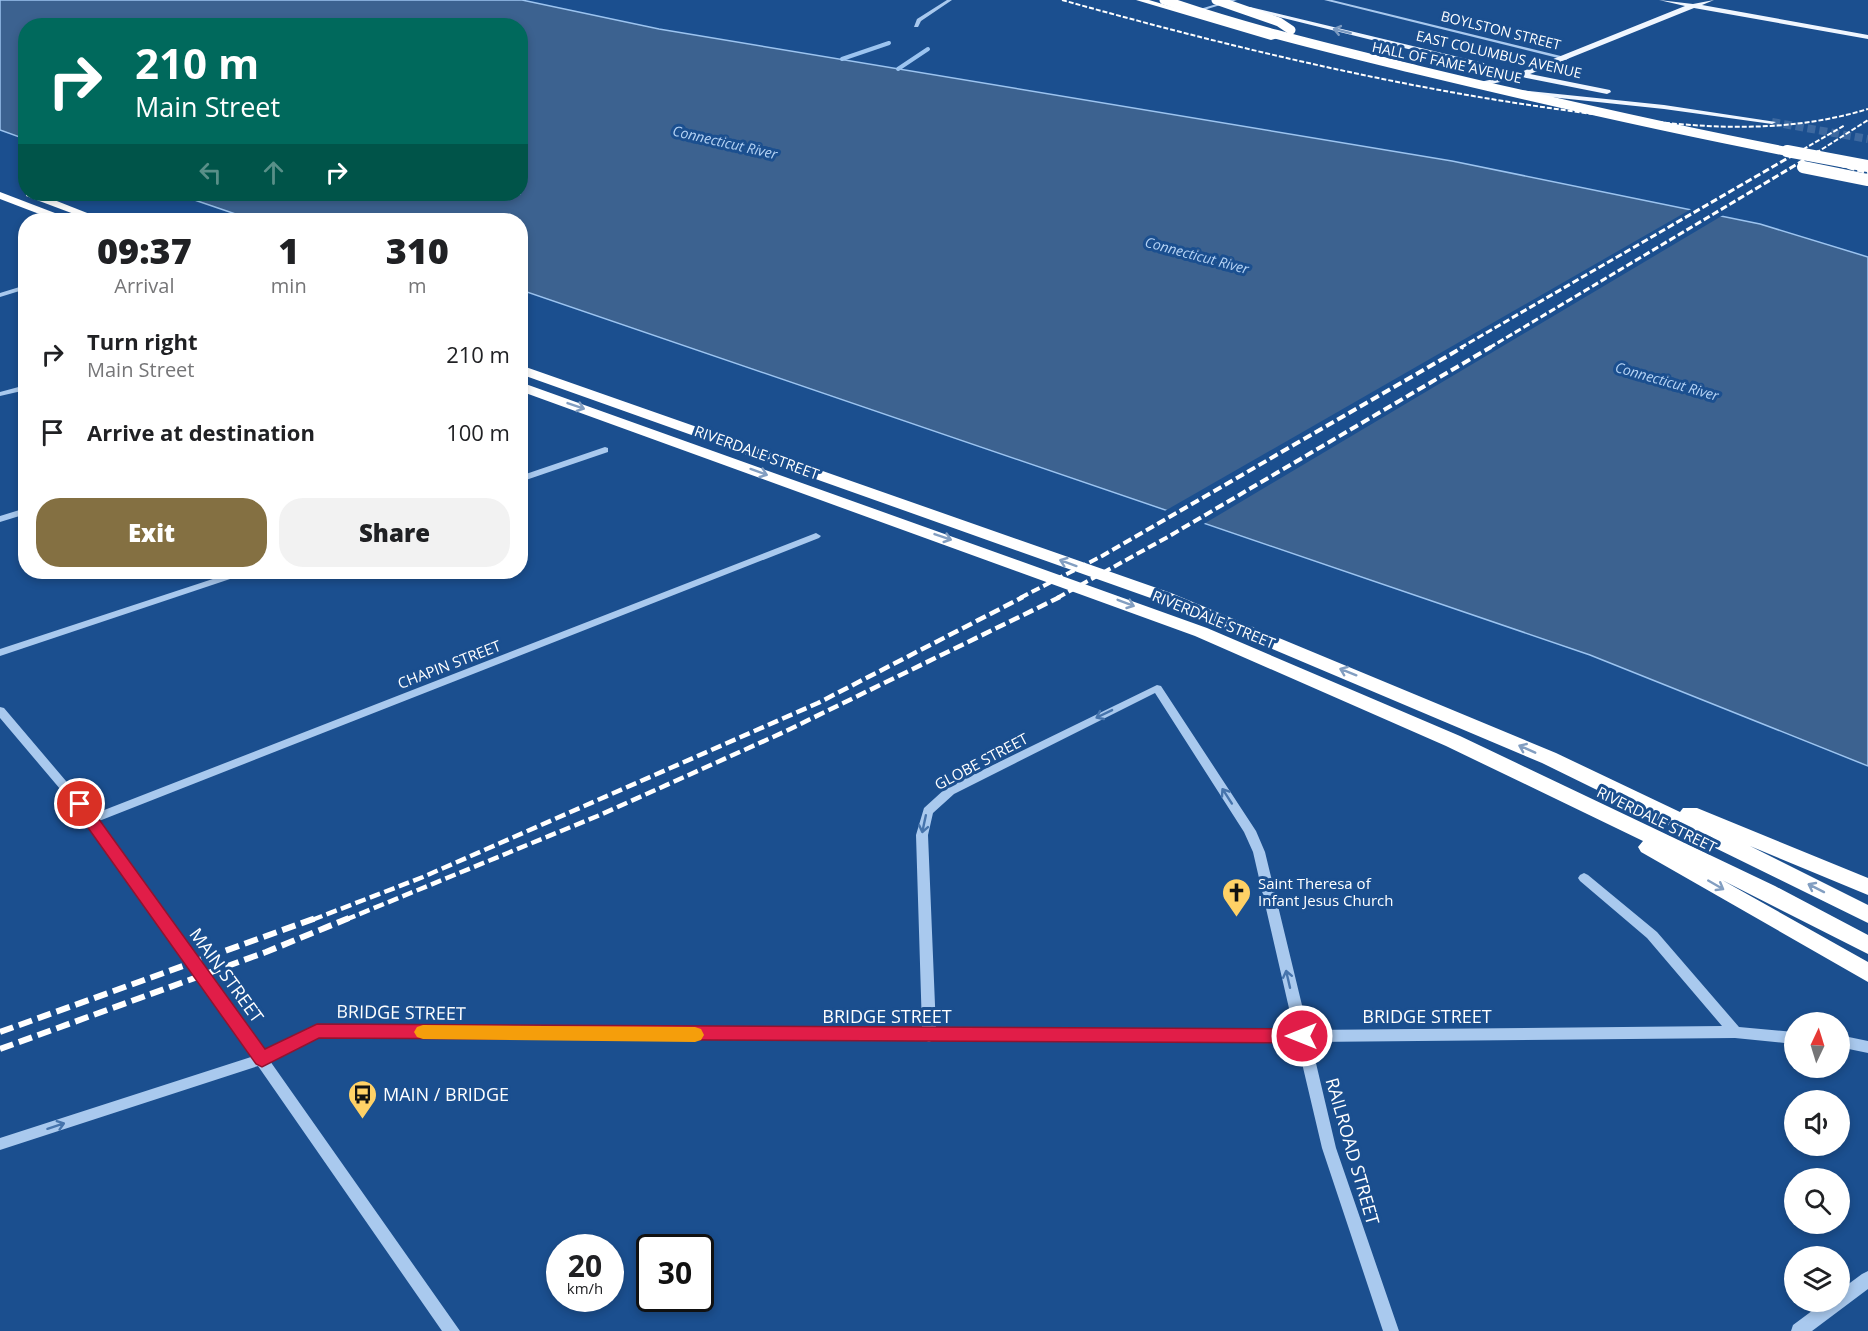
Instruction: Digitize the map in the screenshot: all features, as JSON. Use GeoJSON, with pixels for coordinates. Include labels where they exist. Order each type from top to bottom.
{"type":"FeatureCollection","features":[{"type":"Feature","properties":{"kind":"highway"},"geometry":{"type":"LineString","coordinates":[[1140,0],[1375,64],[1726,150],[1868,180]]}},
{"type":"Feature","properties":{"kind":"highway"},"geometry":{"type":"LineString","coordinates":[[1164,0],[1286,36],[1505,91],[1697,133],[1868,166]]}},
{"type":"Feature","properties":{"kind":"highway"},"geometry":{"type":"LineString","coordinates":[[1177,0],[1563,97],[1868,158]]}},
{"type":"Feature","properties":{"kind":"highway"},"geometry":{"type":"LineString","coordinates":[[1217,1],[1279,22],[1293,31]]}},
{"type":"Feature","properties":{"kind":"highway"},"geometry":{"type":"LineString","coordinates":[[1618,122],[1868,171]]}},
{"type":"Feature","properties":{"kind":"highway"},"geometry":{"type":"LineString","coordinates":[[0,195],[46,213]]}},
{"type":"Feature","properties":{"kind":"highway"},"geometry":{"type":"LineString","coordinates":[[49,201],[80,213]]}},
{"type":"Feature","properties":{"kind":"highway","name":"RIVERDALE STREET"},"geometry":{"type":"LineString","coordinates":[[528,372],[1165,597],[1394,691],[1549,758],[1704,832],[1868,915]]}},
{"type":"Feature","properties":{"kind":"highway","name":"RIVERDALE STREET"},"geometry":{"type":"LineString","coordinates":[[528,389],[1201,632],[1372,705],[1519,773],[1767,892],[1868,945]]}},
{"type":"Feature","properties":{"kind":"highway"},"geometry":{"type":"LineString","coordinates":[[1549,758],[1754,838],[1868,887]]}},
{"type":"Feature","properties":{"kind":"highway"},"geometry":{"type":"LineString","coordinates":[[1519,773],[1868,973]]}},
{"type":"Feature","properties":{"kind":"main road","name":"HALL OF FAME AVENUE"},"geometry":{"type":"LineString","coordinates":[[1146,0],[1478,85],[1772,122]]}},
{"type":"Feature","properties":{"kind":"main road"},"geometry":{"type":"LineString","coordinates":[[1662,0],[1692,3],[1868,37]]}},
{"type":"Feature","properties":{"kind":"main road","name":"EAST COLUMBUS AVENUE"},"geometry":{"type":"LineString","coordinates":[[1217,1],[1522,74],[1772,122]]}},
{"type":"Feature","properties":{"kind":"main road"},"geometry":{"type":"LineString","coordinates":[[1478,85],[1535,72],[1692,3],[1707,1],[1868,31]]}},
{"type":"Feature","properties":{"kind":"main road"},"geometry":{"type":"LineString","coordinates":[[1240,25],[1235,20],[1239,16],[1267,14]]}},
{"type":"Feature","properties":{"kind":"street"},"geometry":{"type":"LineString","coordinates":[[916,26],[919,20],[950,0]]}},
{"type":"Feature","properties":{"kind":"street"},"geometry":{"type":"LineString","coordinates":[[1192,12],[1217,1],[1235,0]]}},
{"type":"Feature","properties":{"kind":"street","name":"BOYLSTON STREET"},"geometry":{"type":"LineString","coordinates":[[1326,0],[1566,58]]}},
{"type":"Feature","properties":{"kind":"street"},"geometry":{"type":"LineString","coordinates":[[0,295],[18,289]]}},
{"type":"Feature","properties":{"kind":"street"},"geometry":{"type":"LineString","coordinates":[[0,394],[18,389]]}},
{"type":"Feature","properties":{"kind":"street"},"geometry":{"type":"LineString","coordinates":[[528,476],[605,450]]}},
{"type":"Feature","properties":{"kind":"street"},"geometry":{"type":"LineString","coordinates":[[0,519],[18,513]]}},
{"type":"Feature","properties":{"kind":"street","name":"CHAPIN STREET"},"geometry":{"type":"LineString","coordinates":[[92,819],[816,536]]}},
{"type":"Feature","properties":{"kind":"street"},"geometry":{"type":"LineString","coordinates":[[0,653],[221,579]]}},
{"type":"Feature","properties":{"kind":"street","name":"GLOBE STREET"},"geometry":{"type":"LineString","coordinates":[[929,1036],[922,835],[928,810],[950,791],[1157,688]]}},
{"type":"Feature","properties":{"kind":"street","name":"RAILROAD STREET"},"geometry":{"type":"LineString","coordinates":[[1157,688],[1250,831],[1259,852],[1337,1174],[1391,1331]]}},
{"type":"Feature","properties":{"kind":"street","name":"MAIN STREET"},"geometry":{"type":"LineString","coordinates":[[0,711],[92,819],[453,1331]]}},
{"type":"Feature","properties":{"kind":"street"},"geometry":{"type":"LineString","coordinates":[[1584,878],[1652,935],[1735,1032]]}},
{"type":"Feature","properties":{"kind":"street","name":"BRIDGE STREET"},"geometry":{"type":"LineString","coordinates":[[0,1144],[262,1059],[317,1031],[929,1036],[1302,1036],[1735,1032],[1784,1037]]}},
{"type":"Feature","properties":{"kind":"street"},"geometry":{"type":"LineString","coordinates":[[1850,1292],[1868,1279]]}},
{"type":"Feature","properties":{"kind":"street"},"geometry":{"type":"LineString","coordinates":[[1799,1331],[1824,1312]]}},
{"type":"Feature","properties":{"kind":"water","name":"Connecticut River"},"geometry":{"type":"Polygon","coordinates":[[[0,0],[522,0],[659,29],[1452,161],[1760,224],[1868,257],[1868,766],[1590,655],[528,292],[528,213],[233,213],[197,201],[528,201],[528,18],[18,18],[18,136],[0,130],[0,0]]]}},
{"type":"Feature","properties":{"kind":"pier"},"geometry":{"type":"Polygon","coordinates":[[[1693,208],[1725,214],[1202,525],[1163,512],[1693,208]]]}},
{"type":"Feature","properties":{"kind":"waterway"},"geometry":{"type":"LineString","coordinates":[[842,59],[889,43]]}},
{"type":"Feature","properties":{"kind":"waterway"},"geometry":{"type":"LineString","coordinates":[[898,69],[928,49]]}},
{"type":"Feature","properties":{"kind":"tunnel"},"geometry":{"type":"LineString","coordinates":[[1772,122],[1868,139]]}},
{"type":"Feature","properties":{"kind":"railway"},"geometry":{"type":"LineString","coordinates":[[1062,0],[1252,50],[1379,78],[1507,102],[1609,116],[1684,124],[1758,127],[1831,118],[1868,109]]}},
{"type":"Feature","properties":{"kind":"railway"},"geometry":{"type":"LineString","coordinates":[[1816,153],[1868,120]]}},
{"type":"Feature","properties":{"kind":"railway"},"geometry":{"type":"LineString","coordinates":[[1797,153],[1845,125]]}},
{"type":"Feature","properties":{"kind":"railway"},"geometry":{"type":"LineString","coordinates":[[1705,133],[1796,153]]}},
{"type":"Feature","properties":{"kind":"railway"},"geometry":{"type":"LineString","coordinates":[[1790,151],[1797,153]]}},
{"type":"Feature","properties":{"kind":"railway"},"geometry":{"type":"LineString","coordinates":[[1810,157],[1819,151]]}},
{"type":"Feature","properties":{"kind":"railway"},"geometry":{"type":"LineString","coordinates":[[1460,348],[1797,153]]}},
{"type":"Feature","properties":{"kind":"railway"},"geometry":{"type":"LineString","coordinates":[[1797,153],[1810,157]]}},
{"type":"Feature","properties":{"kind":"railway"},"geometry":{"type":"LineString","coordinates":[[1489,348],[1810,157]]}},
{"type":"Feature","properties":{"kind":"railway"},"geometry":{"type":"LineString","coordinates":[[1810,157],[1868,173]]}},
{"type":"Feature","properties":{"kind":"railway"},"geometry":{"type":"LineString","coordinates":[[1020,598],[1102,556],[1463,347]]}},
{"type":"Feature","properties":{"kind":"railway"},"geometry":{"type":"LineString","coordinates":[[1057,598],[1166,538],[1491,347]]}},
{"type":"Feature","properties":{"kind":"railway"},"geometry":{"type":"LineString","coordinates":[[312,920],[423,877],[818,703],[1023,597]]}},
{"type":"Feature","properties":{"kind":"railway"},"geometry":{"type":"LineString","coordinates":[[345,920],[600,815],[784,732],[1060,597]]}},
{"type":"Feature","properties":{"kind":"railway"},"geometry":{"type":"LineString","coordinates":[[0,1032],[316,918]]}},
{"type":"Feature","properties":{"kind":"railway"},"geometry":{"type":"LineString","coordinates":[[0,1049],[266,952],[349,918]]}},
{"type":"Feature","properties":{"kind":"slow traffic"},"geometry":{"type":"LineString","coordinates":[[423,1032],[695,1035]]}},
{"type":"Feature","properties":{"kind":"place","name":"Saint Theresa of Infant Jesus Church"},"geometry":{"type":"Point","coordinates":[1237,918]}},
{"type":"Feature","properties":{"kind":"place","name":"MAIN / BRIDGE"},"geometry":{"type":"Point","coordinates":[362,1120]}},
{"type":"Feature","properties":{"kind":"route"},"geometry":{"type":"LineString","coordinates":[[80,804],[262,1059],[317,1031],[489,1034],[1302,1036]]}}]}
